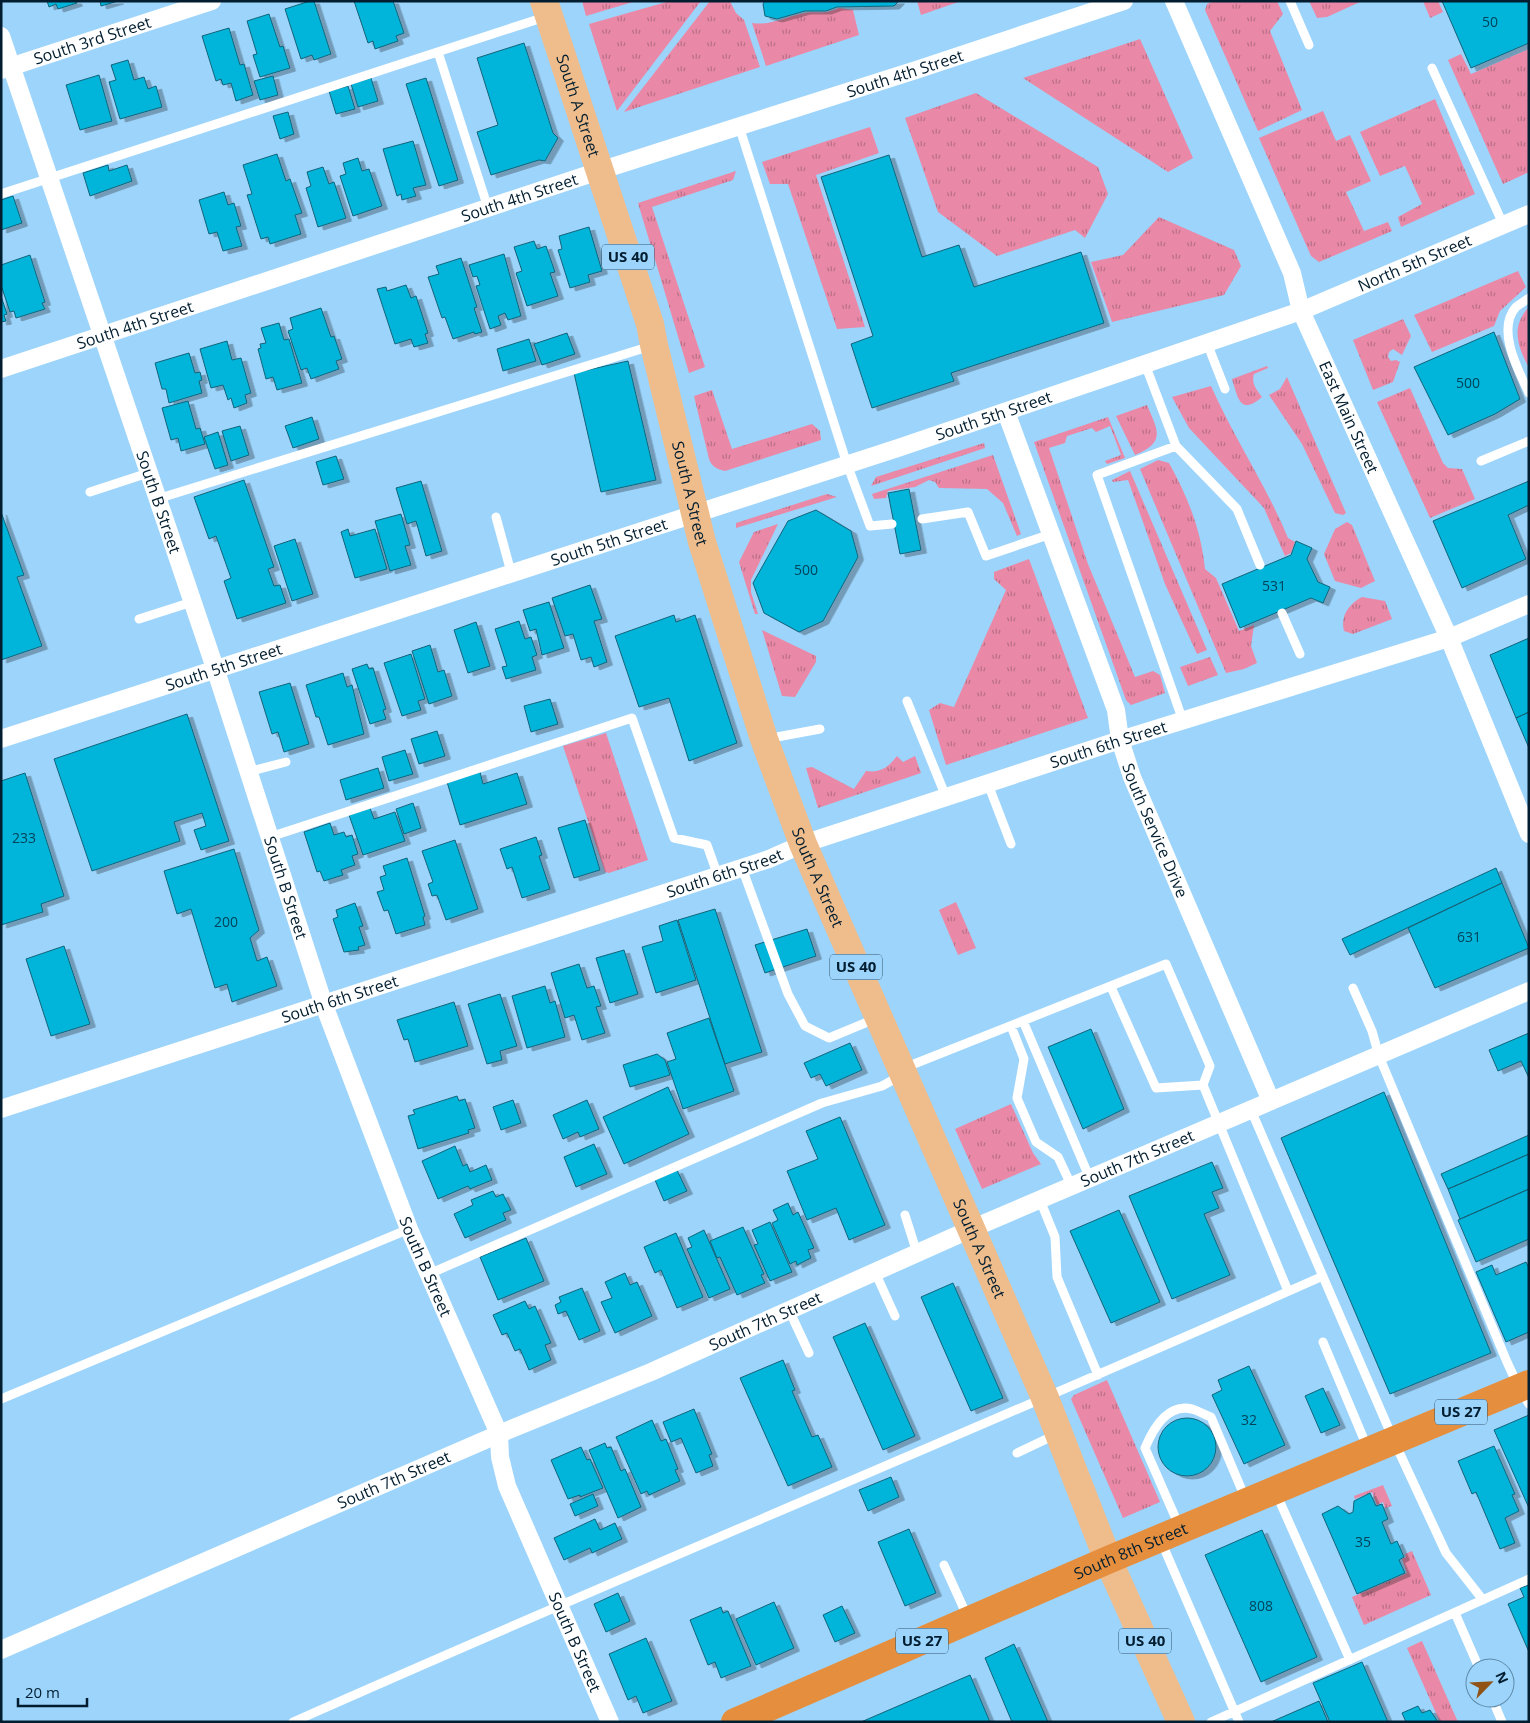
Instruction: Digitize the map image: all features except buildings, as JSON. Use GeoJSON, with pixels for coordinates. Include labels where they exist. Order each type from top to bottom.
{"type":"FeatureCollection","features":[{"type":"Feature","properties":{"kind":"highway","name":"South 8th Street"},"geometry":{"type":"LineString","coordinates":[[735,1722],[1108,1560],[1275,1490],[1382,1446],[1525,1392]]}},
{"type":"Feature","properties":{"kind":"main road","name":"South A Street"},"geometry":{"type":"LineString","coordinates":[[546,8],[650,324],[694,512],[764,739],[803,844],[1045,1398],[1108,1560],[1181,1722]]}},
{"type":"Feature","properties":{"kind":"street","name":"South 3rd Street"},"geometry":{"type":"LineString","coordinates":[[7,69],[212,1]]}},
{"type":"Feature","properties":{"kind":"street","name":"South 4th Street"},"geometry":{"type":"LineString","coordinates":[[1,369],[599,171],[1124,1]]}},
{"type":"Feature","properties":{"kind":"street","name":"East Main Street"},"geometry":{"type":"LineString","coordinates":[[1174,1],[1292,273],[1301,311],[1449,638],[1529,834]]}},
{"type":"Feature","properties":{"kind":"street","name":"South B Street"},"geometry":{"type":"LineString","coordinates":[[1,36],[7,69],[49,179],[101,337],[215,668],[324,1005],[409,1229],[499,1434],[500,1457],[506,1486],[610,1722]]}},
{"type":"Feature","properties":{"kind":"street","name":"North 5th Street"},"geometry":{"type":"LineString","coordinates":[[1301,311],[1529,214]]}},
{"type":"Feature","properties":{"kind":"street","name":"South 5th Street"},"geometry":{"type":"LineString","coordinates":[[1,739],[1006,412],[1301,311]]}},
{"type":"Feature","properties":{"kind":"street","name":"South Service Drive"},"geometry":{"type":"LineString","coordinates":[[1006,412],[1116,710],[1120,740],[1136,786],[1271,1101]]}},
{"type":"Feature","properties":{"kind":"street","name":"South 6th Street"},"geometry":{"type":"LineString","coordinates":[[1,1109],[718,876],[803,844],[1120,740],[1449,638],[1529,604]]}},
{"type":"Feature","properties":{"kind":"street","name":"South 7th Street"},"geometry":{"type":"LineString","coordinates":[[1,1650],[499,1434],[651,1372],[971,1229],[1529,992]]}},
{"type":"Feature","properties":{"kind":"lane"},"geometry":{"type":"LineString","coordinates":[[1290,1],[1309,45]]}},
{"type":"Feature","properties":{"kind":"lane"},"geometry":{"type":"LineString","coordinates":[[1,194],[438,52],[546,8]]}},
{"type":"Feature","properties":{"kind":"lane"},"geometry":{"type":"LineString","coordinates":[[438,52],[488,208]]}},
{"type":"Feature","properties":{"kind":"lane"},"geometry":{"type":"LineString","coordinates":[[1432,68],[1503,224]]}},
{"type":"Feature","properties":{"kind":"lane"},"geometry":{"type":"LineString","coordinates":[[739,126],[847,464],[870,526],[892,524]]}},
{"type":"Feature","properties":{"kind":"lane"},"geometry":{"type":"LineString","coordinates":[[1529,298],[1515,308],[1507,332],[1511,350],[1529,392]]}},
{"type":"Feature","properties":{"kind":"lane"},"geometry":{"type":"LineString","coordinates":[[1207,343],[1225,389]]}},
{"type":"Feature","properties":{"kind":"lane"},"geometry":{"type":"LineString","coordinates":[[157,499],[654,345]]}},
{"type":"Feature","properties":{"kind":"lane"},"geometry":{"type":"LineString","coordinates":[[1146,364],[1176,446],[1237,510],[1260,565]]}},
{"type":"Feature","properties":{"kind":"lane"},"geometry":{"type":"LineString","coordinates":[[1481,461],[1529,441]]}},
{"type":"Feature","properties":{"kind":"lane"},"geometry":{"type":"LineString","coordinates":[[1176,446],[1097,475],[1183,721]]}},
{"type":"Feature","properties":{"kind":"lane"},"geometry":{"type":"LineString","coordinates":[[90,492],[148,473]]}},
{"type":"Feature","properties":{"kind":"lane"},"geometry":{"type":"LineString","coordinates":[[922,520],[968,512],[986,556],[1051,534]]}},
{"type":"Feature","properties":{"kind":"lane"},"geometry":{"type":"LineString","coordinates":[[496,517],[511,572]]}},
{"type":"Feature","properties":{"kind":"lane"},"geometry":{"type":"LineString","coordinates":[[139,619],[192,602]]}},
{"type":"Feature","properties":{"kind":"lane"},"geometry":{"type":"LineString","coordinates":[[1282,613],[1300,654]]}},
{"type":"Feature","properties":{"kind":"lane"},"geometry":{"type":"LineString","coordinates":[[907,701],[946,797]]}},
{"type":"Feature","properties":{"kind":"lane"},"geometry":{"type":"LineString","coordinates":[[270,837],[632,718],[674,838],[707,845],[718,876]]}},
{"type":"Feature","properties":{"kind":"lane"},"geometry":{"type":"LineString","coordinates":[[764,739],[820,728]]}},
{"type":"Feature","properties":{"kind":"lane"},"geometry":{"type":"LineString","coordinates":[[248,772],[286,762]]}},
{"type":"Feature","properties":{"kind":"lane"},"geometry":{"type":"LineString","coordinates":[[988,784],[1011,844]]}},
{"type":"Feature","properties":{"kind":"lane"},"geometry":{"type":"LineString","coordinates":[[742,868],[788,994],[805,1026],[828,1038],[878,1017]]}},
{"type":"Feature","properties":{"kind":"lane"},"geometry":{"type":"LineString","coordinates":[[428,1274],[822,1104],[882,1086],[902,1072],[1166,964],[1210,1066],[1203,1085],[1288,1292]]}},
{"type":"Feature","properties":{"kind":"lane"},"geometry":{"type":"LineString","coordinates":[[1111,987],[1156,1088],[1203,1085]]}},
{"type":"Feature","properties":{"kind":"lane"},"geometry":{"type":"LineString","coordinates":[[1353,988],[1372,1031],[1379,1056],[1525,1392]]}},
{"type":"Feature","properties":{"kind":"lane"},"geometry":{"type":"LineString","coordinates":[[1023,1021],[1090,1178]]}},
{"type":"Feature","properties":{"kind":"lane"},"geometry":{"type":"LineString","coordinates":[[1011,1026],[1024,1059],[1017,1098],[1036,1142],[1058,1157],[1072,1186]]}},
{"type":"Feature","properties":{"kind":"lane"},"geometry":{"type":"LineString","coordinates":[[1251,1110],[1323,1276],[1382,1446]]}},
{"type":"Feature","properties":{"kind":"lane"},"geometry":{"type":"LineString","coordinates":[[1040,1200],[1055,1237],[1057,1278],[1098,1375]]}},
{"type":"Feature","properties":{"kind":"lane"},"geometry":{"type":"LineString","coordinates":[[905,1215],[917,1253]]}},
{"type":"Feature","properties":{"kind":"lane"},"geometry":{"type":"LineString","coordinates":[[1,1399],[409,1229]]}},
{"type":"Feature","properties":{"kind":"lane"},"geometry":{"type":"LineString","coordinates":[[875,1272],[895,1316]]}},
{"type":"Feature","properties":{"kind":"lane"},"geometry":{"type":"LineString","coordinates":[[293,1722],[558,1604],[1045,1398],[1323,1276]]}},
{"type":"Feature","properties":{"kind":"lane"},"geometry":{"type":"LineString","coordinates":[[789,1310],[809,1354]]}},
{"type":"Feature","properties":{"kind":"lane"},"geometry":{"type":"LineString","coordinates":[[1323,1342],[1446,1553],[1483,1600]]}},
{"type":"Feature","properties":{"kind":"lane"},"geometry":{"type":"LineString","coordinates":[[1239,1722],[1170,1534],[1145,1448],[1154,1426],[1170,1412],[1191,1409],[1211,1417],[1247,1502]]}},
{"type":"Feature","properties":{"kind":"lane"},"geometry":{"type":"LineString","coordinates":[[1017,1453],[1059,1433]]}},
{"type":"Feature","properties":{"kind":"lane"},"geometry":{"type":"LineString","coordinates":[[1275,1490],[1350,1660]]}},
{"type":"Feature","properties":{"kind":"lane"},"geometry":{"type":"LineString","coordinates":[[944,1565],[969,1620]]}},
{"type":"Feature","properties":{"kind":"lane"},"geometry":{"type":"LineString","coordinates":[[1211,1722],[1529,1579]]}},
{"type":"Feature","properties":{"kind":"lane"},"geometry":{"type":"LineString","coordinates":[[1455,1613],[1475,1658]]}},
{"type":"Feature","properties":{"kind":"lane"},"geometry":{"type":"LineString","coordinates":[[1496,1708],[1502,1722]]}},
{"type":"Feature","properties":{"kind":"green space"},"geometry":{"type":"Polygon","coordinates":[[[582,1],[636,1],[586,16],[582,1]]]}},
{"type":"Feature","properties":{"kind":"green space"},"geometry":{"type":"Polygon","coordinates":[[[670,1],[701,1],[617,111],[589,24],[670,1]]]}},
{"type":"Feature","properties":{"kind":"green space"},"geometry":{"type":"Polygon","coordinates":[[[710,1],[730,1],[736,13],[744,20],[760,67],[624,112],[710,1]]]}},
{"type":"Feature","properties":{"kind":"green space"},"geometry":{"type":"Polygon","coordinates":[[[917,1],[961,1],[921,15],[917,1]]]}},
{"type":"Feature","properties":{"kind":"green space"},"geometry":{"type":"Polygon","coordinates":[[[1214,1],[1277,1],[1283,14],[1270,31],[1302,110],[1258,131],[1205,10],[1207,4],[1214,1]]]}},
{"type":"Feature","properties":{"kind":"green space"},"geometry":{"type":"Polygon","coordinates":[[[1309,1],[1362,1],[1327,17],[1317,18],[1309,1]]]}},
{"type":"Feature","properties":{"kind":"green space"},"geometry":{"type":"Polygon","coordinates":[[[1423,1],[1438,1],[1443,12],[1430,18],[1423,1]]]}},
{"type":"Feature","properties":{"kind":"green space"},"geometry":{"type":"Polygon","coordinates":[[[839,8],[853,10],[859,35],[766,66],[752,23],[766,23],[798,14],[825,12],[839,8]]]}},
{"type":"Feature","properties":{"kind":"green space"},"geometry":{"type":"Polygon","coordinates":[[[1140,39],[1193,158],[1168,172],[1023,78],[1140,39]]]}},
{"type":"Feature","properties":{"kind":"green space"},"geometry":{"type":"Polygon","coordinates":[[[1529,49],[1529,172],[1503,184],[1448,60],[1461,54],[1471,74],[1529,49]]]}},
{"type":"Feature","properties":{"kind":"green space"},"geometry":{"type":"Polygon","coordinates":[[[976,93],[1098,167],[1108,194],[1085,238],[1075,230],[997,256],[938,212],[905,118],[976,93]]]}},
{"type":"Feature","properties":{"kind":"green space"},"geometry":{"type":"Polygon","coordinates":[[[1435,99],[1475,194],[1401,227],[1398,217],[1422,204],[1405,166],[1380,176],[1360,132],[1435,99]]]}},
{"type":"Feature","properties":{"kind":"green space"},"geometry":{"type":"Polygon","coordinates":[[[1323,111],[1336,141],[1350,135],[1371,181],[1346,192],[1364,231],[1388,222],[1392,231],[1319,262],[1311,256],[1259,138],[1323,111]]]}},
{"type":"Feature","properties":{"kind":"green space"},"geometry":{"type":"Polygon","coordinates":[[[870,127],[879,153],[816,175],[865,327],[837,329],[788,184],[770,184],[762,162],[870,127]]]}},
{"type":"Feature","properties":{"kind":"green space"},"geometry":{"type":"Polygon","coordinates":[[[736,171],[733,180],[652,207],[705,367],[689,373],[638,203],[736,171]]]}},
{"type":"Feature","properties":{"kind":"green space"},"geometry":{"type":"Polygon","coordinates":[[[1159,217],[1234,250],[1241,266],[1224,295],[1112,322],[1091,262],[1123,255],[1159,217]]]}},
{"type":"Feature","properties":{"kind":"green space"},"geometry":{"type":"Polygon","coordinates":[[[1518,271],[1526,287],[1500,311],[1494,326],[1432,352],[1414,315],[1518,271]]]}},
{"type":"Feature","properties":{"kind":"green space"},"geometry":{"type":"Polygon","coordinates":[[[1529,307],[1529,368],[1519,345],[1518,330],[1519,322],[1529,307]]]}},
{"type":"Feature","properties":{"kind":"green space"},"geometry":{"type":"Polygon","coordinates":[[[1403,319],[1411,336],[1402,355],[1393,349],[1389,352],[1388,357],[1391,361],[1396,360],[1400,362],[1393,382],[1373,390],[1353,340],[1403,319]]]}},
{"type":"Feature","properties":{"kind":"green space"},"geometry":{"type":"Polygon","coordinates":[[[1267,366],[1268,368],[1254,374],[1253,378],[1255,387],[1262,397],[1249,405],[1244,405],[1238,398],[1232,379],[1267,366]]]}},
{"type":"Feature","properties":{"kind":"green space"},"geometry":{"type":"Polygon","coordinates":[[[1287,377],[1346,513],[1343,515],[1335,513],[1302,444],[1269,395],[1280,389],[1287,377]]]}},
{"type":"Feature","properties":{"kind":"green space"},"geometry":{"type":"Polygon","coordinates":[[[1211,386],[1270,499],[1288,538],[1295,542],[1291,553],[1285,556],[1264,508],[1189,428],[1172,397],[1211,386]]]}},
{"type":"Feature","properties":{"kind":"green space"},"geometry":{"type":"Polygon","coordinates":[[[1410,388],[1443,463],[1448,468],[1462,469],[1475,499],[1430,518],[1377,402],[1410,388]]]}},
{"type":"Feature","properties":{"kind":"green space"},"geometry":{"type":"Polygon","coordinates":[[[712,390],[732,449],[812,424],[820,431],[821,440],[725,471],[717,468],[713,466],[709,459],[694,396],[712,390]]]}},
{"type":"Feature","properties":{"kind":"green space"},"geometry":{"type":"Polygon","coordinates":[[[1147,405],[1157,435],[1152,445],[1135,455],[1116,416],[1147,405]]]}},
{"type":"Feature","properties":{"kind":"green space"},"geometry":{"type":"Polygon","coordinates":[[[1108,417],[1125,458],[1107,464],[1105,461],[1121,455],[1110,426],[1096,432],[1092,428],[1067,436],[1065,443],[1049,448],[1088,564],[1135,677],[1153,671],[1160,675],[1165,693],[1131,705],[1126,700],[1034,442],[1108,417]]]}},
{"type":"Feature","properties":{"kind":"green space"},"geometry":{"type":"Polygon","coordinates":[[[984,443],[985,448],[871,486],[876,477],[984,443]]]}},
{"type":"Feature","properties":{"kind":"green space"},"geometry":{"type":"Polygon","coordinates":[[[993,455],[1021,534],[1017,536],[1003,503],[987,489],[939,488],[935,482],[929,480],[915,487],[888,491],[886,498],[874,499],[872,494],[993,455]]]}},
{"type":"Feature","properties":{"kind":"green space"},"geometry":{"type":"Polygon","coordinates":[[[1158,460],[1169,463],[1182,488],[1197,527],[1205,569],[1216,578],[1239,631],[1254,625],[1251,646],[1257,663],[1244,669],[1226,673],[1140,469],[1158,460]]]}},
{"type":"Feature","properties":{"kind":"green space"},"geometry":{"type":"Polygon","coordinates":[[[1130,471],[1207,650],[1197,654],[1165,584],[1128,480],[1113,482],[1112,480],[1130,471]]]}},
{"type":"Feature","properties":{"kind":"green space"},"geometry":{"type":"Polygon","coordinates":[[[827,494],[837,497],[736,528],[736,523],[827,494]]]}},
{"type":"Feature","properties":{"kind":"green space"},"geometry":{"type":"Polygon","coordinates":[[[1347,522],[1352,525],[1375,581],[1361,588],[1335,581],[1324,554],[1335,529],[1347,522]]]}},
{"type":"Feature","properties":{"kind":"green space"},"geometry":{"type":"Polygon","coordinates":[[[778,524],[751,580],[751,592],[758,614],[755,614],[739,562],[754,532],[778,524]]]}},
{"type":"Feature","properties":{"kind":"green space"},"geometry":{"type":"Polygon","coordinates":[[[1029,559],[1088,718],[946,765],[929,710],[940,703],[954,707],[1006,590],[994,579],[994,572],[1029,559]]]}},
{"type":"Feature","properties":{"kind":"green space"},"geometry":{"type":"Polygon","coordinates":[[[1362,597],[1385,601],[1392,619],[1353,634],[1344,631],[1343,620],[1347,611],[1353,603],[1362,597]]]}},
{"type":"Feature","properties":{"kind":"green space"},"geometry":{"type":"Polygon","coordinates":[[[762,630],[816,656],[816,662],[795,697],[782,696],[762,630]]]}},
{"type":"Feature","properties":{"kind":"green space"},"geometry":{"type":"Polygon","coordinates":[[[1210,657],[1218,675],[1188,686],[1180,667],[1210,657]]]}},
{"type":"Feature","properties":{"kind":"green space"},"geometry":{"type":"Polygon","coordinates":[[[606,733],[648,860],[609,873],[605,872],[563,746],[606,733]]]}},
{"type":"Feature","properties":{"kind":"green space"},"geometry":{"type":"Polygon","coordinates":[[[897,756],[903,762],[915,756],[921,773],[818,808],[806,768],[812,767],[854,789],[866,771],[883,769],[897,756]]]}},
{"type":"Feature","properties":{"kind":"green space"},"geometry":{"type":"Polygon","coordinates":[[[956,902],[976,948],[958,955],[939,910],[956,902]]]}},
{"type":"Feature","properties":{"kind":"green space"},"geometry":{"type":"Polygon","coordinates":[[[1011,1104],[1033,1153],[1041,1164],[982,1189],[955,1129],[1011,1104]]]}},
{"type":"Feature","properties":{"kind":"green space"},"geometry":{"type":"Polygon","coordinates":[[[1107,1380],[1160,1502],[1123,1518],[1071,1399],[1074,1395],[1107,1380]]]}},
{"type":"Feature","properties":{"kind":"green space"},"geometry":{"type":"Polygon","coordinates":[[[1383,1485],[1392,1506],[1385,1508],[1383,1502],[1377,1505],[1372,1492],[1355,1499],[1354,1496],[1383,1485]]]}},
{"type":"Feature","properties":{"kind":"green space"},"geometry":{"type":"Polygon","coordinates":[[[1412,1551],[1431,1595],[1364,1625],[1352,1597],[1407,1573],[1402,1559],[1406,1557],[1405,1554],[1412,1551]]]}},
{"type":"Feature","properties":{"kind":"green space"},"geometry":{"type":"Polygon","coordinates":[[[1422,1641],[1458,1722],[1440,1722],[1407,1648],[1422,1641]]]}}]}
